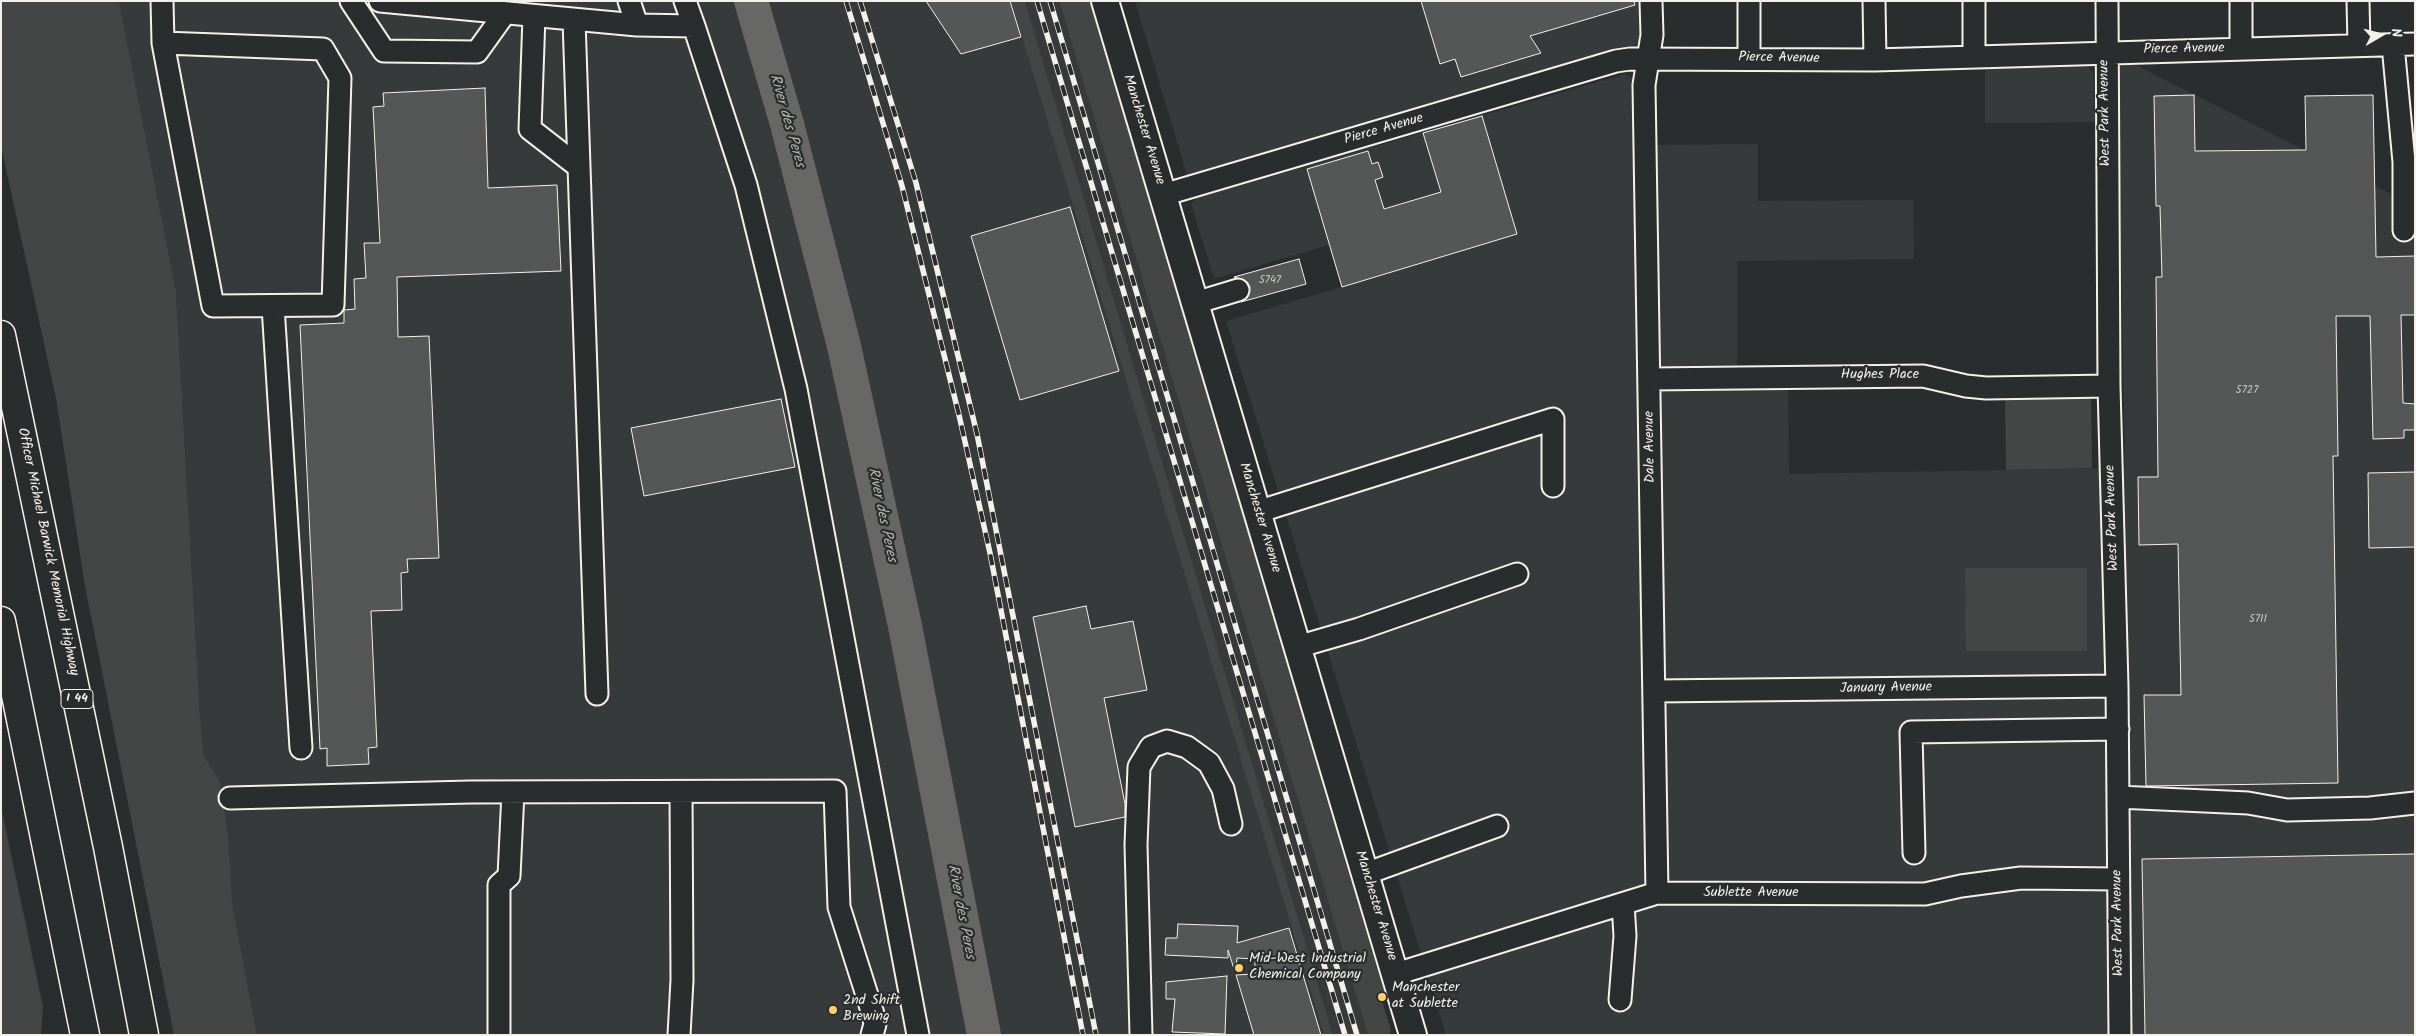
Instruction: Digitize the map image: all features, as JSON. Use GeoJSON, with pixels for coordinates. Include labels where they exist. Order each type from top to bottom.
{"type":"FeatureCollection","features":[{"type":"Feature","properties":{"kind":"highway","name":"Officer Michael Barwick Memorial Highway"},"geometry":{"type":"LineString","coordinates":[[1,335],[144,1035]]}},
{"type":"Feature","properties":{"kind":"highway"},"geometry":{"type":"LineString","coordinates":[[1,621],[85,1035]]}},
{"type":"Feature","properties":{"kind":"main road","name":"Manchester Avenue"},"geometry":{"type":"LineString","coordinates":[[1105,1],[1413,1035]]}},
{"type":"Feature","properties":{"kind":"street"},"geometry":{"type":"LineString","coordinates":[[162,1],[163,43],[213,306],[333,305],[340,78],[323,49],[163,43]]}},
{"type":"Feature","properties":{"kind":"street"},"geometry":{"type":"LineString","coordinates":[[351,1],[384,51],[477,52],[495,9]]}},
{"type":"Feature","properties":{"kind":"street"},"geometry":{"type":"LineString","coordinates":[[380,1],[495,9],[534,16],[574,20],[637,25],[694,26]]}},
{"type":"Feature","properties":{"kind":"street"},"geometry":{"type":"LineString","coordinates":[[629,1],[637,25]]}},
{"type":"Feature","properties":{"kind":"street"},"geometry":{"type":"LineString","coordinates":[[685,1],[746,185],[796,389],[918,1035]]}},
{"type":"Feature","properties":{"kind":"street","name":"Dale Avenue"},"geometry":{"type":"LineString","coordinates":[[1651,1],[1652,35],[1646,58],[1644,84],[1657,894]]}},
{"type":"Feature","properties":{"kind":"street"},"geometry":{"type":"LineString","coordinates":[[1748,1],[1749,58]]}},
{"type":"Feature","properties":{"kind":"street"},"geometry":{"type":"LineString","coordinates":[[1874,1],[1875,60]]}},
{"type":"Feature","properties":{"kind":"street"},"geometry":{"type":"LineString","coordinates":[[1974,1],[1974,56]]}},
{"type":"Feature","properties":{"kind":"street","name":"West Park Avenue"},"geometry":{"type":"LineString","coordinates":[[2107,1],[2109,386],[2118,728],[2120,1035]]}},
{"type":"Feature","properties":{"kind":"street"},"geometry":{"type":"LineString","coordinates":[[2241,1],[2241,48]]}},
{"type":"Feature","properties":{"kind":"street"},"geometry":{"type":"LineString","coordinates":[[2358,1],[2359,46]]}},
{"type":"Feature","properties":{"kind":"street"},"geometry":{"type":"LineString","coordinates":[[534,16],[530,129],[579,167]]}},
{"type":"Feature","properties":{"kind":"street"},"geometry":{"type":"LineString","coordinates":[[574,20],[597,694]]}},
{"type":"Feature","properties":{"kind":"street"},"geometry":{"type":"LineString","coordinates":[[2393,44],[2404,162],[2404,230]]}},
{"type":"Feature","properties":{"kind":"street","name":"Pierce Avenue"},"geometry":{"type":"LineString","coordinates":[[1163,195],[1616,61],[1646,58],[1875,60],[2415,44]]}},
{"type":"Feature","properties":{"kind":"street"},"geometry":{"type":"LineString","coordinates":[[1195,303],[1238,290]]}},
{"type":"Feature","properties":{"kind":"street"},"geometry":{"type":"LineString","coordinates":[[274,306],[301,748]]}},
{"type":"Feature","properties":{"kind":"street","name":"Hughes Place"},"geometry":{"type":"LineString","coordinates":[[1650,379],[1923,376],[1966,386],[1986,388],[2109,386]]}},
{"type":"Feature","properties":{"kind":"street"},"geometry":{"type":"LineString","coordinates":[[1257,512],[1553,419],[1553,486]]}},
{"type":"Feature","properties":{"kind":"street"},"geometry":{"type":"LineString","coordinates":[[1297,647],[1359,629],[1517,574]]}},
{"type":"Feature","properties":{"kind":"street","name":"January Avenue"},"geometry":{"type":"LineString","coordinates":[[1655,691],[2117,686]]}},
{"type":"Feature","properties":{"kind":"street"},"geometry":{"type":"LineString","coordinates":[[1914,853],[1911,732],[2118,728]]}},
{"type":"Feature","properties":{"kind":"street"},"geometry":{"type":"LineString","coordinates":[[1141,1035],[1136,845],[1139,767],[1151,746],[1166,741],[1187,747],[1209,763],[1223,788],[1231,824]]}},
{"type":"Feature","properties":{"kind":"street"},"geometry":{"type":"LineString","coordinates":[[230,798],[513,792],[835,791],[839,908],[874,1014],[872,1035]]}},
{"type":"Feature","properties":{"kind":"street"},"geometry":{"type":"LineString","coordinates":[[499,1035],[499,884],[509,876],[513,792]]}},
{"type":"Feature","properties":{"kind":"street"},"geometry":{"type":"LineString","coordinates":[[679,1035],[682,980],[681,792]]}},
{"type":"Feature","properties":{"kind":"street"},"geometry":{"type":"LineString","coordinates":[[2118,797],[2248,803],[2287,810],[2370,808],[2415,803]]}},
{"type":"Feature","properties":{"kind":"street"},"geometry":{"type":"LineString","coordinates":[[1365,874],[1497,826]]}},
{"type":"Feature","properties":{"kind":"street","name":"Sublette Avenue"},"geometry":{"type":"LineString","coordinates":[[1396,974],[1657,894],[1925,894],[1961,886],[2021,878],[2118,879]]}},
{"type":"Feature","properties":{"kind":"street"},"geometry":{"type":"LineString","coordinates":[[1620,1000],[1625,936],[1623,904]]}},
{"type":"Feature","properties":{"kind":"shaded area"},"geometry":{"type":"Polygon","coordinates":[[[1,1],[119,1],[176,292],[200,717],[204,756],[220,782],[228,837],[232,903],[257,1035],[174,1035],[85,586],[56,398],[1,146],[1,1]]]}},
{"type":"Feature","properties":{"kind":"shaded area"},"geometry":{"type":"Polygon","coordinates":[[[119,1],[1011,1],[1324,1035],[257,1035],[204,756],[200,717],[176,292],[119,1]]]}},
{"type":"Feature","properties":{"kind":"shaded area"},"geometry":{"type":"Polygon","coordinates":[[[1011,1],[1025,1],[1333,1035],[1324,1035],[1011,1]]]}},
{"type":"Feature","properties":{"kind":"shaded area"},"geometry":{"type":"Polygon","coordinates":[[[1025,1],[1059,1],[1368,1035],[1333,1035],[1025,1]]]}},
{"type":"Feature","properties":{"kind":"shaded area"},"geometry":{"type":"Polygon","coordinates":[[[1059,1],[1090,1],[1385,995],[1378,998],[1379,1002],[1382,1001],[1391,1030],[1389,1035],[1368,1035],[1059,1]]]}},
{"type":"Feature","properties":{"kind":"shaded area"},"geometry":{"type":"Polygon","coordinates":[[[1135,1],[1642,1],[1643,36],[1641,42],[1634,46],[1187,175],[1135,1]]]}},
{"type":"Feature","properties":{"kind":"shaded area"},"geometry":{"type":"Polygon","coordinates":[[[2128,61],[2415,206],[2415,1035],[1446,1035],[1226,321],[1342,287],[1329,245],[1214,279],[1191,204],[1197,198],[1625,74],[1636,81],[1643,386],[1788,386],[1789,474],[2125,468],[2118,78],[2121,65],[2128,61]]]}},
{"type":"Feature","properties":{"kind":"shaded area"},"geometry":{"type":"Polygon","coordinates":[[[2081,65],[2088,67],[2093,72],[2095,122],[1985,123],[1985,68],[2081,65]]]}},
{"type":"Feature","properties":{"kind":"shaded area"},"geometry":{"type":"Polygon","coordinates":[[[1758,144],[1758,201],[1913,200],[1914,259],[1737,261],[1737,372],[1658,373],[1653,145],[1758,144]]]}},
{"type":"Feature","properties":{"kind":"shaded area"},"geometry":{"type":"Polygon","coordinates":[[[2091,394],[2092,468],[2006,470],[2005,396],[2091,394]]]}},
{"type":"Feature","properties":{"kind":"shaded area"},"geometry":{"type":"Polygon","coordinates":[[[1965,568],[2087,568],[2087,651],[1966,651],[1965,568]]]}},
{"type":"Feature","properties":{"kind":"shaded area"},"geometry":{"type":"Polygon","coordinates":[[[1,806],[43,1007],[41,1035],[1,1035],[1,806]]]}},
{"type":"Feature","properties":{"kind":"building"},"geometry":{"type":"Polygon","coordinates":[[[926,1],[1010,1],[1021,37],[961,54],[926,1]]]}},
{"type":"Feature","properties":{"kind":"building"},"geometry":{"type":"Polygon","coordinates":[[[1421,1],[1634,1],[1635,5],[1530,36],[1541,53],[1461,77],[1455,59],[1440,64],[1421,1]]]}},
{"type":"Feature","properties":{"kind":"building"},"geometry":{"type":"Polygon","coordinates":[[[485,88],[488,188],[557,185],[561,271],[397,277],[398,337],[429,336],[439,558],[407,559],[408,572],[401,573],[402,610],[371,611],[377,747],[368,748],[369,764],[327,766],[327,748],[320,749],[300,325],[344,323],[344,310],[355,309],[354,279],[366,278],[364,243],[380,243],[373,107],[384,106],[383,93],[485,88]]]}},
{"type":"Feature","properties":{"kind":"building"},"geometry":{"type":"Polygon","coordinates":[[[2194,95],[2195,151],[2306,150],[2305,96],[2373,95],[2376,257],[2415,256],[2415,315],[2401,315],[2403,403],[2415,404],[2415,430],[2404,430],[2404,438],[2373,439],[2370,316],[2336,316],[2338,456],[2333,456],[2338,783],[2146,786],[2144,695],[2181,695],[2178,544],[2139,545],[2138,477],[2158,477],[2156,277],[2162,277],[2160,206],[2156,206],[2154,96],[2194,95]]]}},
{"type":"Feature","properties":{"kind":"building"},"geometry":{"type":"Polygon","coordinates":[[[1482,116],[1517,234],[1342,287],[1307,169],[1368,151],[1372,164],[1378,162],[1383,177],[1375,180],[1384,209],[1441,192],[1423,133],[1482,116]]]}},
{"type":"Feature","properties":{"kind":"building"},"geometry":{"type":"Polygon","coordinates":[[[1070,207],[1119,371],[1020,400],[971,236],[1070,207]]]}},
{"type":"Feature","properties":{"kind":"building"},"geometry":{"type":"Polygon","coordinates":[[[1299,259],[1306,284],[1241,302],[1247,298],[1250,287],[1246,281],[1234,277],[1299,259]]]}},
{"type":"Feature","properties":{"kind":"building"},"geometry":{"type":"Polygon","coordinates":[[[781,399],[795,467],[644,496],[631,428],[781,399]]]}},
{"type":"Feature","properties":{"kind":"building"},"geometry":{"type":"Polygon","coordinates":[[[2415,472],[2415,547],[2369,548],[2368,473],[2415,472]]]}},
{"type":"Feature","properties":{"kind":"building"},"geometry":{"type":"Polygon","coordinates":[[[1086,606],[1091,629],[1133,621],[1147,690],[1104,698],[1125,804],[1125,817],[1075,827],[1033,617],[1086,606]]]}},
{"type":"Feature","properties":{"kind":"building"},"geometry":{"type":"Polygon","coordinates":[[[2415,854],[2415,1035],[2145,1035],[2142,859],[2415,854]]]}},
{"type":"Feature","properties":{"kind":"building","name":"Mid-West Industrial Chemical Company"},"geometry":{"type":"Polygon","coordinates":[[[1178,924],[1238,926],[1237,943],[1289,928],[1321,1035],[1254,1035],[1236,975],[1255,974],[1255,959],[1237,958],[1236,969],[1234,969],[1228,950],[1228,958],[1165,955],[1166,938],[1177,938],[1178,924]]]}},
{"type":"Feature","properties":{"kind":"building"},"geometry":{"type":"Polygon","coordinates":[[[1227,976],[1225,1034],[1172,1032],[1175,999],[1166,999],[1166,982],[1227,976]]]}},
{"type":"Feature","properties":{"kind":"waterway","name":"River des Peres"},"geometry":{"type":"LineString","coordinates":[[751,1],[787,124],[844,346],[905,626],[984,1035]]}},
{"type":"Feature","properties":{"kind":"railway"},"geometry":{"type":"LineString","coordinates":[[846,1],[902,186],[959,415],[990,553],[1083,1035]]}},
{"type":"Feature","properties":{"kind":"railway"},"geometry":{"type":"LineString","coordinates":[[860,1],[916,183],[977,434],[1096,1035]]}},
{"type":"Feature","properties":{"kind":"railway"},"geometry":{"type":"LineString","coordinates":[[1037,1],[1345,1035]]}},
{"type":"Feature","properties":{"kind":"railway"},"geometry":{"type":"LineString","coordinates":[[1050,1],[1357,1035]]}},
{"type":"Feature","properties":{"kind":"place","name":"Mid-West Industrial Chemical Company"},"geometry":{"type":"Point","coordinates":[1239,968]}},
{"type":"Feature","properties":{"kind":"place","name":"Manchester at Sublette"},"geometry":{"type":"Point","coordinates":[1382,997]}},
{"type":"Feature","properties":{"kind":"place","name":"2nd Shift Brewing"},"geometry":{"type":"Point","coordinates":[833,1010]}}]}
